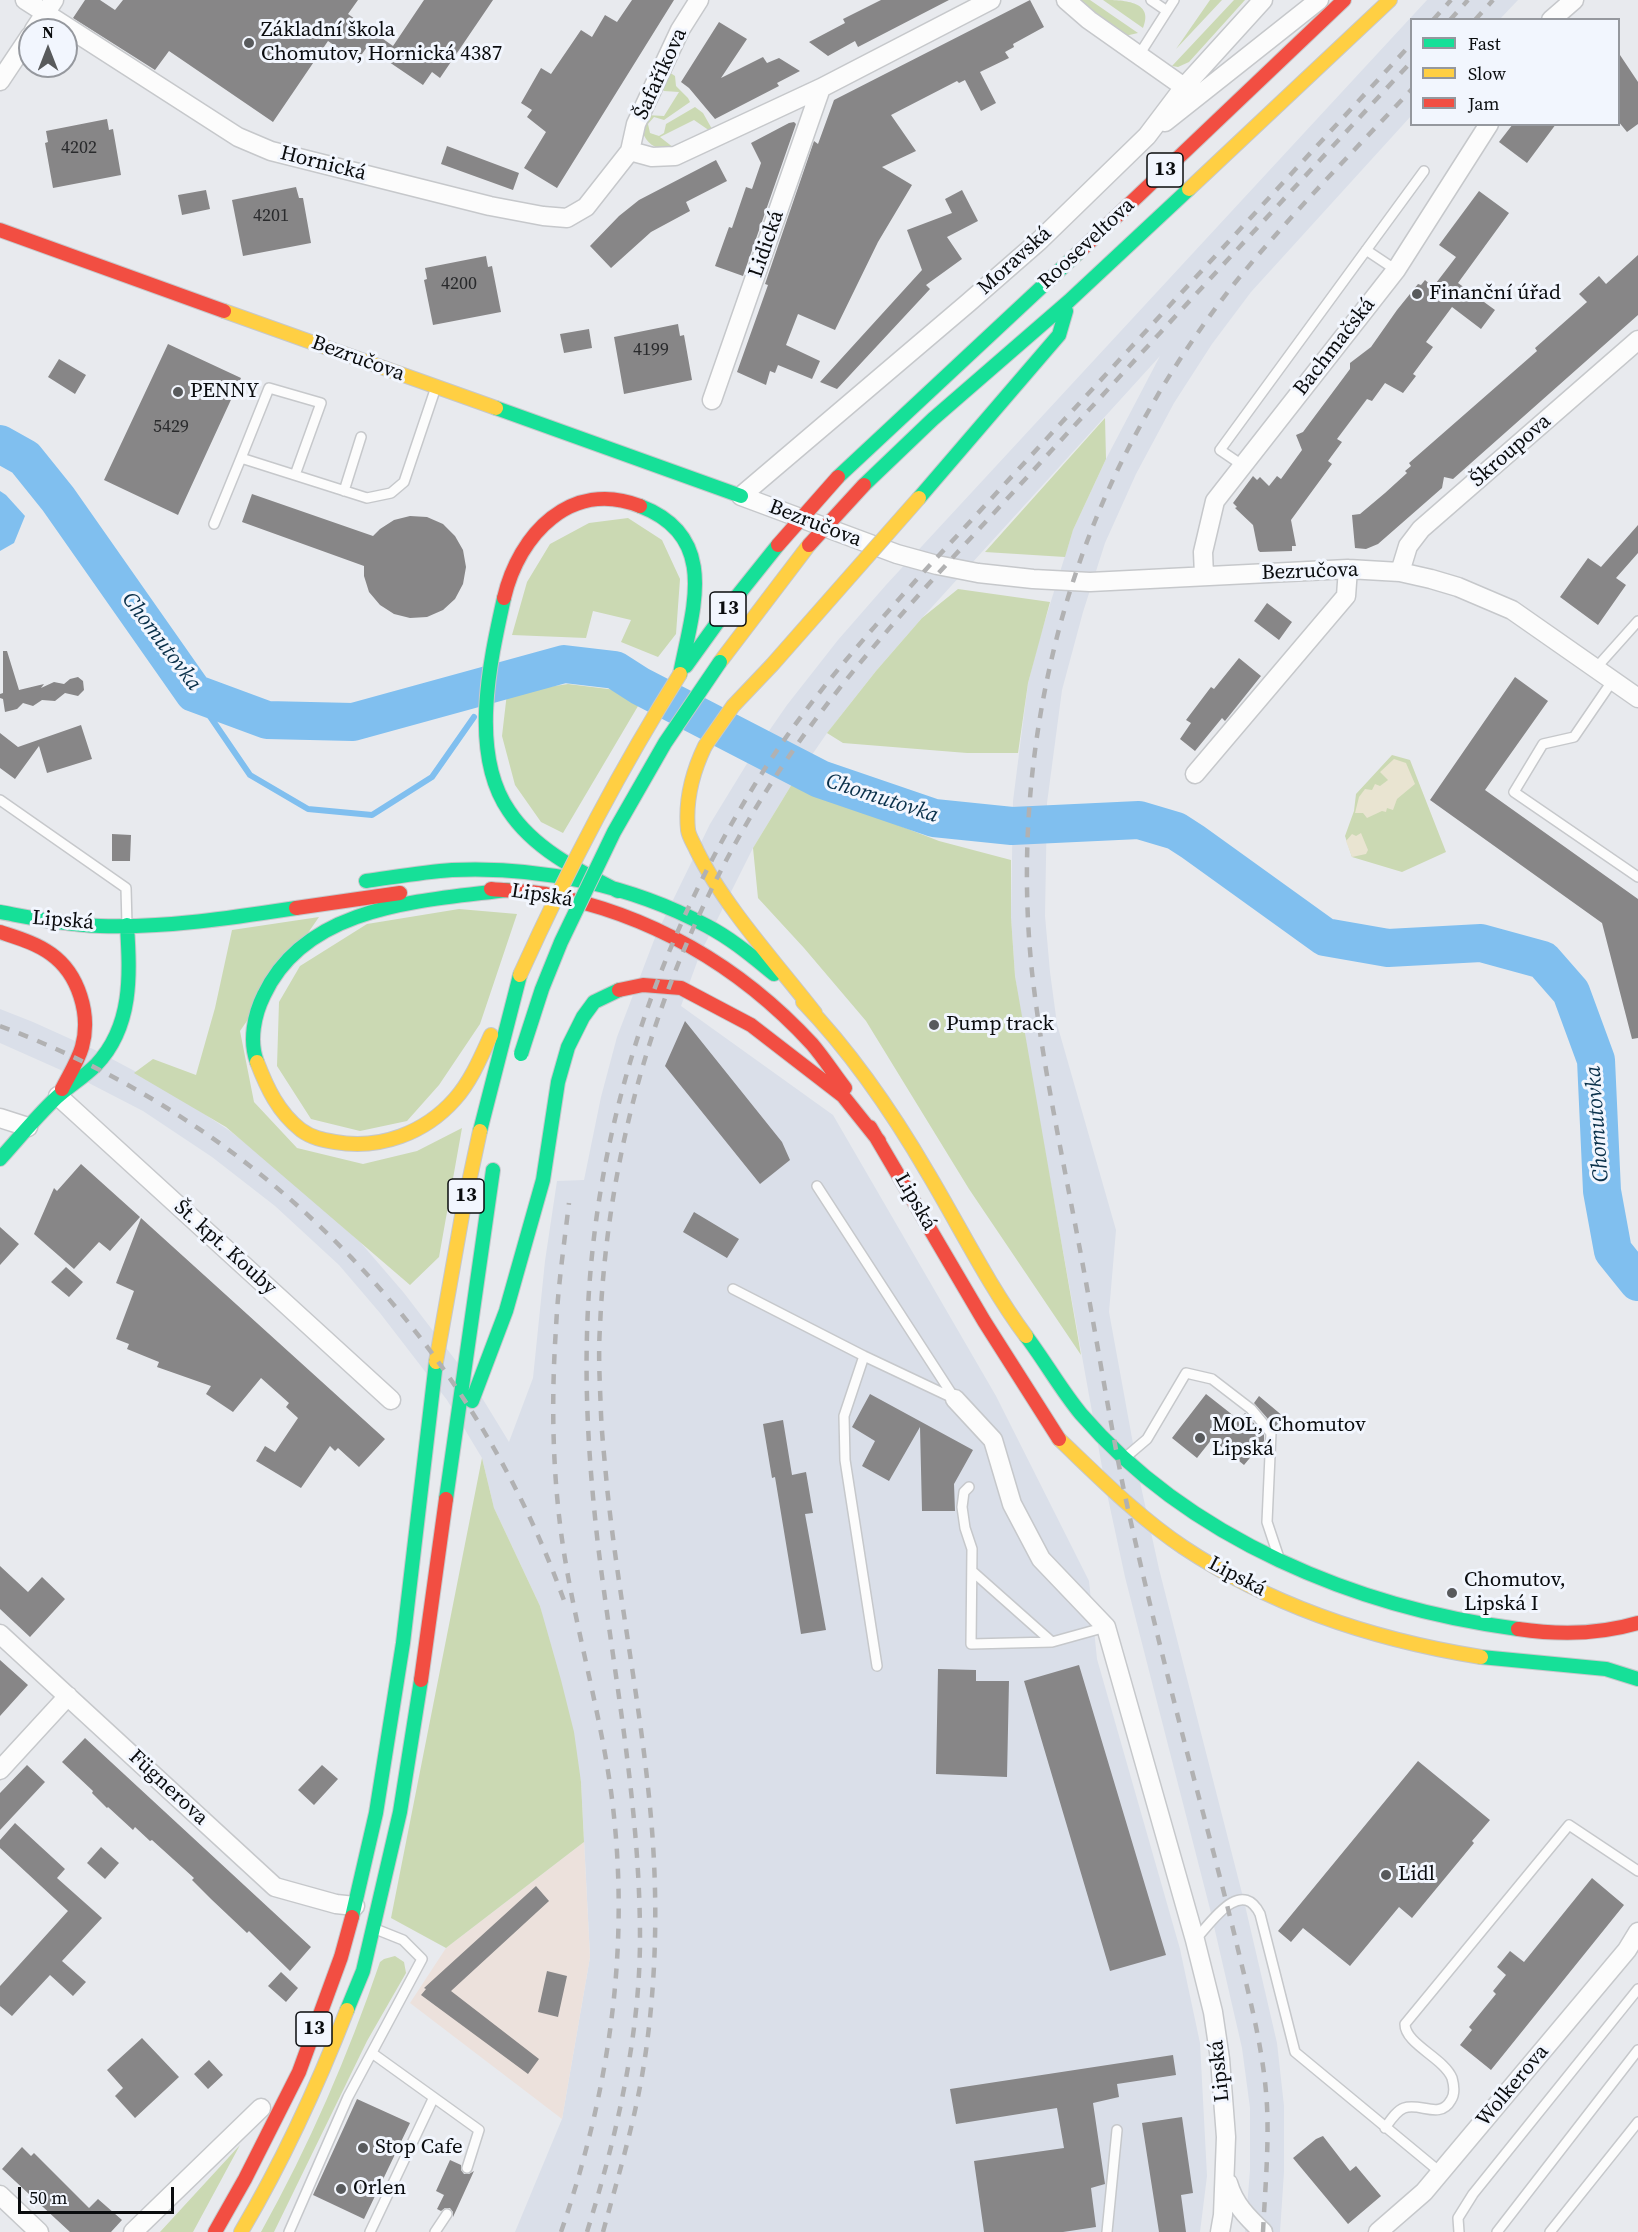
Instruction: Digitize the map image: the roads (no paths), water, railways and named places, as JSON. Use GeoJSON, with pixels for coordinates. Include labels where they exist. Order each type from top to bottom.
{"type":"FeatureCollection","features":[{"type":"Feature","properties":{"kind":"main road","name":"Rooseveltova"},"geometry":{"type":"LineString","coordinates":[[680,674],[730,605],[778,545],[838,477],[914,404],[986,340],[1344,0]]}},
{"type":"Feature","properties":{"kind":"main road","name":"13"},"geometry":{"type":"LineString","coordinates":[[520,1060],[542,989],[561,942],[614,832],[665,742],[720,662],[809,545],[864,486],[942,412],[1069,302],[1390,0]]}},
{"type":"Feature","properties":{"kind":"main road","name":"Bezručova"},"geometry":{"type":"LineString","coordinates":[[0,230],[741,496]]}},
{"type":"Feature","properties":{"kind":"main road"},"geometry":{"type":"LineString","coordinates":[[814,1013],[730,904],[702,861],[688,832],[688,795],[695,767],[705,746],[733,706],[919,498],[1059,335],[1069,302]]}},
{"type":"Feature","properties":{"kind":"main road"},"geometry":{"type":"LineString","coordinates":[[618,891],[574,868],[536,842],[508,810],[493,773],[486,746],[486,723],[494,656],[507,587],[519,553],[549,521],[573,504],[598,498],[620,501],[652,511],[673,525],[688,547],[696,568],[696,593],[680,674]]}},
{"type":"Feature","properties":{"kind":"main road","name":"13"},"geometry":{"type":"LineString","coordinates":[[215,2232],[245,2179],[298,2072],[341,1957],[355,1906],[376,1813],[403,1643],[436,1360],[463,1210],[488,1094],[520,975],[600,808],[649,722],[680,674]]}},
{"type":"Feature","properties":{"kind":"main road","name":"Lipská"},"geometry":{"type":"LineString","coordinates":[[352,884],[464,870],[518,871],[557,876],[618,891],[651,902],[689,917],[728,938],[770,969],[814,1013],[877,1092],[928,1173],[1002,1302],[1082,1414],[1125,1458],[1188,1507],[1249,1545],[1326,1581],[1454,1619],[1572,1633],[1614,1630],[1638,1623]]}},
{"type":"Feature","properties":{"kind":"main road"},"geometry":{"type":"LineString","coordinates":[[507,890],[428,900],[364,913],[324,931],[292,954],[270,982],[255,1016],[252,1050],[273,1102],[292,1122],[313,1137],[341,1145],[368,1146],[402,1138],[426,1124],[455,1099],[479,1060],[520,975]]}},
{"type":"Feature","properties":{"kind":"main road","name":"Lipská"},"geometry":{"type":"LineString","coordinates":[[0,912],[62,924],[127,925],[235,918],[328,902],[420,891],[507,890],[550,895],[594,905],[680,938],[718,961],[758,991],[804,1036],[836,1075],[879,1141],[984,1321],[1059,1438],[1140,1513],[1182,1546],[1233,1577],[1295,1606],[1362,1631],[1430,1649],[1497,1660],[1606,1669],[1638,1679]]}},
{"type":"Feature","properties":{"kind":"main road","name":"Lipská"},"geometry":{"type":"LineString","coordinates":[[127,925],[216,906]]}},
{"type":"Feature","properties":{"kind":"main road"},"geometry":{"type":"LineString","coordinates":[[0,1159],[58,1096],[99,1061],[117,1036],[127,1008],[131,977],[127,925]]}},
{"type":"Feature","properties":{"kind":"main road"},"geometry":{"type":"LineString","coordinates":[[0,932],[40,948],[58,959],[74,978],[82,1002],[85,1032],[81,1048],[58,1096]]}},
{"type":"Feature","properties":{"kind":"main road"},"geometry":{"type":"LineString","coordinates":[[445,1504],[475,1390],[506,1311],[543,1180],[558,1082],[568,1047],[582,1017],[594,1002],[613,991],[643,985],[681,988],[751,1025],[768,1038],[843,1096],[879,1141]]}},
{"type":"Feature","properties":{"kind":"main road","name":"13"},"geometry":{"type":"LineString","coordinates":[[242,2232],[267,2188],[320,2080],[363,1971],[400,1812],[425,1653],[486,1210],[496,1156]]}},
{"type":"Feature","properties":{"kind":"street","name":"Hornická"},"geometry":{"type":"LineString","coordinates":[[25,0],[49,7],[238,137],[271,151],[490,206],[567,218],[586,207],[630,151]]}},
{"type":"Feature","properties":{"kind":"street","name":"Šafaříkova"},"geometry":{"type":"LineString","coordinates":[[630,151],[636,124],[680,30],[699,0]]}},
{"type":"Feature","properties":{"kind":"street"},"geometry":{"type":"LineString","coordinates":[[630,151],[652,157],[675,156],[821,88],[991,0]]}},
{"type":"Feature","properties":{"kind":"street"},"geometry":{"type":"LineString","coordinates":[[1066,0],[1089,20],[1184,87]]}},
{"type":"Feature","properties":{"kind":"street","name":"Moravská"},"geometry":{"type":"LineString","coordinates":[[741,496],[1039,241],[1147,136],[1184,87],[1263,0]]}},
{"type":"Feature","properties":{"kind":"street"},"geometry":{"type":"LineString","coordinates":[[1147,136],[1319,0]]}},
{"type":"Feature","properties":{"kind":"street"},"geometry":{"type":"LineString","coordinates":[[1553,18],[1574,0]]}},
{"type":"Feature","properties":{"kind":"street"},"geometry":{"type":"LineString","coordinates":[[0,81],[18,54]]}},
{"type":"Feature","properties":{"kind":"street","name":"Lidická"},"geometry":{"type":"LineString","coordinates":[[712,400],[821,88]]}},
{"type":"Feature","properties":{"kind":"street","name":"Bachmačská"},"geometry":{"type":"LineString","coordinates":[[1204,576],[1203,552],[1215,501],[1396,270],[1489,126]]}},
{"type":"Feature","properties":{"kind":"street","name":"Škroupova"},"geometry":{"type":"LineString","coordinates":[[1400,572],[1408,546],[1421,529],[1638,340]]}},
{"type":"Feature","properties":{"kind":"street","name":"Bezručova"},"geometry":{"type":"LineString","coordinates":[[741,496],[897,554],[937,566],[978,573],[1090,582],[1348,569],[1400,572],[1458,587],[1512,610],[1638,698]]}},
{"type":"Feature","properties":{"kind":"street"},"geometry":{"type":"LineString","coordinates":[[1195,774],[1346,596],[1348,569]]}},
{"type":"Feature","properties":{"kind":"street","name":"Št. kpt. Kouby"},"geometry":{"type":"LineString","coordinates":[[58,1096],[391,1400]]}},
{"type":"Feature","properties":{"kind":"street"},"geometry":{"type":"LineString","coordinates":[[0,1118],[28,1127]]}},
{"type":"Feature","properties":{"kind":"street","name":"Lipská"},"geometry":{"type":"LineString","coordinates":[[955,1399],[993,1440],[1012,1504],[1041,1559],[1106,1627],[1195,1940],[1213,2012],[1220,2059],[1226,2137],[1226,2176],[1220,2232]]}},
{"type":"Feature","properties":{"kind":"street","name":"Fügnerova"},"geometry":{"type":"LineString","coordinates":[[0,1634],[275,1887],[336,1904],[355,1906]]}},
{"type":"Feature","properties":{"kind":"street"},"geometry":{"type":"LineString","coordinates":[[0,1770],[68,1696]]}},
{"type":"Feature","properties":{"kind":"street","name":"Wolkerova"},"geometry":{"type":"LineString","coordinates":[[1378,2232],[1424,2192],[1627,1950],[1638,1932]]}},
{"type":"Feature","properties":{"kind":"street"},"geometry":{"type":"LineString","coordinates":[[133,2232],[261,2108]]}},
{"type":"Feature","properties":{"kind":"street"},"geometry":{"type":"LineString","coordinates":[[1226,2176],[1232,2196],[1241,2211],[1263,2232]]}},
{"type":"Feature","properties":{"kind":"street"},"geometry":{"type":"LineString","coordinates":[[0,2195],[39,2232]]}},
{"type":"Feature","properties":{"kind":"lane"},"geometry":{"type":"LineString","coordinates":[[1151,0],[1167,11]]}},
{"type":"Feature","properties":{"kind":"lane"},"geometry":{"type":"LineString","coordinates":[[1139,55],[1174,0]]}},
{"type":"Feature","properties":{"kind":"lane"},"geometry":{"type":"LineString","coordinates":[[1242,465],[1220,450],[1424,171]]}},
{"type":"Feature","properties":{"kind":"lane"},"geometry":{"type":"LineString","coordinates":[[1366,250],[1396,270]]}},
{"type":"Feature","properties":{"kind":"lane"},"geometry":{"type":"LineString","coordinates":[[241,458],[367,498],[391,493],[404,482],[436,387]]}},
{"type":"Feature","properties":{"kind":"lane"},"geometry":{"type":"LineString","coordinates":[[214,524],[269,388],[321,403],[295,475]]}},
{"type":"Feature","properties":{"kind":"lane"},"geometry":{"type":"LineString","coordinates":[[344,491],[361,437]]}},
{"type":"Feature","properties":{"kind":"lane"},"geometry":{"type":"LineString","coordinates":[[1596,668],[1638,621]]}},
{"type":"Feature","properties":{"kind":"lane"},"geometry":{"type":"LineString","coordinates":[[1613,680],[1574,737],[1543,744],[1514,792],[1638,877]]}},
{"type":"Feature","properties":{"kind":"lane"},"geometry":{"type":"LineString","coordinates":[[0,800],[126,888],[127,925]]}},
{"type":"Feature","properties":{"kind":"lane"},"geometry":{"type":"LineString","coordinates":[[817,1186],[955,1399]]}},
{"type":"Feature","properties":{"kind":"lane"},"geometry":{"type":"LineString","coordinates":[[733,1289],[864,1356],[955,1399]]}},
{"type":"Feature","properties":{"kind":"lane"},"geometry":{"type":"LineString","coordinates":[[864,1356],[844,1416],[845,1460],[877,1666]]}},
{"type":"Feature","properties":{"kind":"lane"},"geometry":{"type":"LineString","coordinates":[[1125,1458],[1147,1439],[1186,1373],[1212,1379],[1251,1409],[1271,1433],[1267,1522],[1279,1560]]}},
{"type":"Feature","properties":{"kind":"lane"},"geometry":{"type":"LineString","coordinates":[[969,1487],[964,1492],[962,1507],[965,1528],[972,1550],[971,1644],[1052,1642],[1106,1627]]}},
{"type":"Feature","properties":{"kind":"lane"},"geometry":{"type":"LineString","coordinates":[[972,1571],[1052,1642]]}},
{"type":"Feature","properties":{"kind":"lane"},"geometry":{"type":"LineString","coordinates":[[1385,2128],[1404,2108],[1438,2110],[1447,2106],[1451,2101],[1454,2090],[1451,2075],[1408,2036],[1405,2024],[1569,1825],[1638,1872]]}},
{"type":"Feature","properties":{"kind":"lane"},"geometry":{"type":"LineString","coordinates":[[1195,1940],[1234,1900],[1246,1901],[1254,1905],[1260,1914],[1294,2052],[1440,2172]]}},
{"type":"Feature","properties":{"kind":"lane"},"geometry":{"type":"LineString","coordinates":[[290,2232],[348,2097],[422,1959],[403,1940],[373,1928]]}},
{"type":"Feature","properties":{"kind":"lane"},"geometry":{"type":"LineString","coordinates":[[1459,2232],[1458,2218],[1473,2194],[1638,1989]]}},
{"type":"Feature","properties":{"kind":"lane"},"geometry":{"type":"LineString","coordinates":[[1497,2232],[1638,2050]]}},
{"type":"Feature","properties":{"kind":"lane"},"geometry":{"type":"LineString","coordinates":[[372,2054],[479,2130],[467,2168]]}},
{"type":"Feature","properties":{"kind":"lane"},"geometry":{"type":"LineString","coordinates":[[298,2072],[299,2096]]}},
{"type":"Feature","properties":{"kind":"lane"},"geometry":{"type":"LineString","coordinates":[[370,2232],[433,2099]]}},
{"type":"Feature","properties":{"kind":"lane"},"geometry":{"type":"LineString","coordinates":[[221,2232],[288,2116]]}},
{"type":"Feature","properties":{"kind":"lane"},"geometry":{"type":"LineString","coordinates":[[1550,2232],[1638,2122]]}},
{"type":"Feature","properties":{"kind":"lane"},"geometry":{"type":"LineString","coordinates":[[1107,2232],[1117,2130]]}},
{"type":"Feature","properties":{"kind":"lane"},"geometry":{"type":"LineString","coordinates":[[435,2232],[447,2214]]}},
{"type":"Feature","properties":{"kind":"water"},"geometry":{"type":"Polygon","coordinates":[[[0,491],[25,516],[14,543],[0,551],[0,491]]]}},
{"type":"Feature","properties":{"kind":"waterway","name":"Chomutovka"},"geometry":{"type":"LineString","coordinates":[[0,444],[25,458],[58,499],[194,693],[267,720],[353,722],[564,664],[615,670],[640,686],[820,779],[934,818],[1012,826],[1139,820],[1176,831],[1325,937],[1388,948],[1481,943],[1543,960],[1571,992],[1596,1060],[1602,1191],[1613,1251],[1638,1282]]}},
{"type":"Feature","properties":{"kind":"waterway"},"geometry":{"type":"LineString","coordinates":[[194,693],[250,775],[308,809],[372,815],[432,777],[474,717]]}},
{"type":"Feature","properties":{"kind":"railway"},"geometry":{"type":"LineString","coordinates":[[1435,18],[1451,0]]}},
{"type":"Feature","properties":{"kind":"railway"},"geometry":{"type":"LineString","coordinates":[[1452,18],[1468,0]]}},
{"type":"Feature","properties":{"kind":"railway"},"geometry":{"type":"LineString","coordinates":[[1477,18],[1493,0]]}},
{"type":"Feature","properties":{"kind":"railway"},"geometry":{"type":"LineString","coordinates":[[587,2232],[617,2124],[631,2050],[639,1975],[640,1938],[636,1839],[631,1790],[593,1492],[587,1413],[587,1334],[592,1259],[602,1185],[617,1112],[637,1040],[662,970],[691,901],[764,770],[799,719],[837,671],[918,578],[1410,45]]}},
{"type":"Feature","properties":{"kind":"railway"},"geometry":{"type":"LineString","coordinates":[[603,2232],[631,2128],[644,2064],[651,2006],[655,1918],[654,1859],[648,1787],[607,1487],[601,1414],[599,1338],[606,1246],[619,1165],[637,1085],[662,1007],[692,931],[727,858],[769,787],[843,684],[960,549],[1410,63]]}},
{"type":"Feature","properties":{"kind":"railway"},"geometry":{"type":"LineString","coordinates":[[1263,2232],[1267,2122],[1259,2042],[1227,1905],[1157,1634],[1113,1435],[1042,1046],[1032,972],[1027,908],[1027,843],[1040,714],[1054,651],[1071,589],[1092,528],[1118,469],[1157,396],[1201,328],[1234,284],[1299,209],[1410,91]]}},
{"type":"Feature","properties":{"kind":"railway"},"geometry":{"type":"LineString","coordinates":[[0,1026],[97,1069],[188,1121],[272,1184],[348,1254],[417,1333],[477,1419],[527,1511],[567,1609]]}},
{"type":"Feature","properties":{"kind":"railway"},"geometry":{"type":"LineString","coordinates":[[561,2232],[593,2122],[604,2067],[617,1955],[619,1898],[610,1784],[568,1576],[556,1484],[553,1417],[555,1350],[569,1203]]}},
{"type":"Feature","properties":{"kind":"place","name":"Základní škola Chomutov, Hornická 4387"},"geometry":{"type":"Point","coordinates":[249,43]}},
{"type":"Feature","properties":{"kind":"place","name":"Finanční úřad"},"geometry":{"type":"Point","coordinates":[1417,294]}},
{"type":"Feature","properties":{"kind":"place","name":"PENNY"},"geometry":{"type":"Point","coordinates":[178,392]}},
{"type":"Feature","properties":{"kind":"place","name":"Pump track"},"geometry":{"type":"Point","coordinates":[934,1025]}},
{"type":"Feature","properties":{"kind":"place","name":"MOL, Chomutov Lipská"},"geometry":{"type":"Point","coordinates":[1200,1438]}},
{"type":"Feature","properties":{"kind":"place","name":"Chomutov, Lipská I"},"geometry":{"type":"Point","coordinates":[1452,1593]}},
{"type":"Feature","properties":{"kind":"place","name":"Lidl"},"geometry":{"type":"Point","coordinates":[1386,1875]}},
{"type":"Feature","properties":{"kind":"place","name":"Stop Cafe"},"geometry":{"type":"Point","coordinates":[363,2148]}},
{"type":"Feature","properties":{"kind":"place","name":"Orlen"},"geometry":{"type":"Point","coordinates":[341,2189]}}]}
